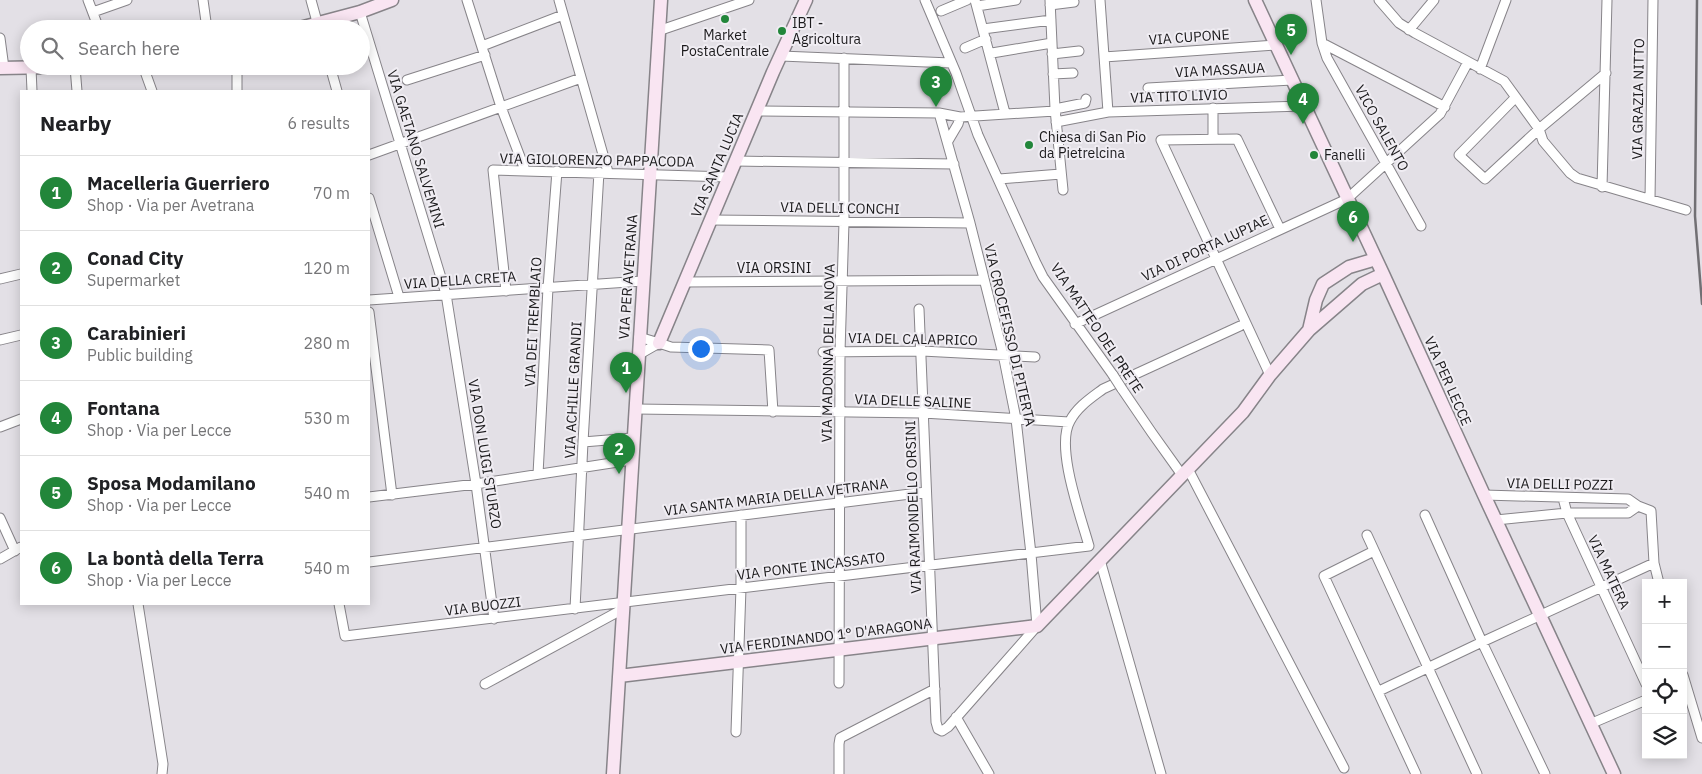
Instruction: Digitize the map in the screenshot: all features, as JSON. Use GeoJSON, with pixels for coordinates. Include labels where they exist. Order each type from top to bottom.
{"type":"FeatureCollection","features":[{"type":"Feature","properties":{"kind":"street"},"geometry":{"type":"LineString","coordinates":[[88,0],[96,20]]}},
{"type":"Feature","properties":{"kind":"street"},"geometry":{"type":"LineString","coordinates":[[93,12],[127,0]]}},
{"type":"Feature","properties":{"kind":"street"},"geometry":{"type":"LineString","coordinates":[[203,0],[206,20]]}},
{"type":"Feature","properties":{"kind":"street"},"geometry":{"type":"LineString","coordinates":[[311,0],[316,20]]}},
{"type":"Feature","properties":{"kind":"street"},"geometry":{"type":"LineString","coordinates":[[336,20],[392,0]]}},
{"type":"Feature","properties":{"kind":"street"},"geometry":{"type":"LineString","coordinates":[[467,0],[501,107],[525,170]]}},
{"type":"Feature","properties":{"kind":"street","name":"VIA ACHILLE GRANDI"},"geometry":{"type":"LineString","coordinates":[[559,0],[581,78],[604,172],[592,284],[575,609]]}},
{"type":"Feature","properties":{"kind":"street","name":"VIA PER AVETRANA"},"geometry":{"type":"LineString","coordinates":[[613,774],[632,438],[636,409],[661,0]]}},
{"type":"Feature","properties":{"kind":"street"},"geometry":{"type":"LineString","coordinates":[[658,31],[748,0]]}},
{"type":"Feature","properties":{"kind":"street","name":"VIA SANTA LUCIA"},"geometry":{"type":"LineString","coordinates":[[659,343],[710,220],[806,0]]}},
{"type":"Feature","properties":{"kind":"street","name":"VIA MATTEO DEL PRETE"},"geometry":{"type":"LineString","coordinates":[[925,0],[978,135],[1043,277],[1113,375],[1152,434],[1185,472],[1240,567],[1344,768]]}},
{"type":"Feature","properties":{"kind":"street"},"geometry":{"type":"LineString","coordinates":[[941,11],[967,0]]}},
{"type":"Feature","properties":{"kind":"street"},"geometry":{"type":"LineString","coordinates":[[1005,113],[976,3],[1016,0]]}},
{"type":"Feature","properties":{"kind":"street"},"geometry":{"type":"LineString","coordinates":[[1100,0],[1108,112]]}},
{"type":"Feature","properties":{"kind":"street","name":"VIA PER LECCE"},"geometry":{"type":"LineString","coordinates":[[1255,0],[1614,774]]}},
{"type":"Feature","properties":{"kind":"street","name":"VICO SALENTO"},"geometry":{"type":"LineString","coordinates":[[1316,0],[1322,43],[1327,58],[1422,226]]}},
{"type":"Feature","properties":{"kind":"street"},"geometry":{"type":"LineString","coordinates":[[1379,0],[1409,30],[1504,81],[1539,129],[1543,141],[1576,178],[1686,210]]}},
{"type":"Feature","properties":{"kind":"street"},"geometry":{"type":"LineString","coordinates":[[1409,30],[1434,0]]}},
{"type":"Feature","properties":{"kind":"street"},"geometry":{"type":"LineString","coordinates":[[1480,68],[1506,0]]}},
{"type":"Feature","properties":{"kind":"street"},"geometry":{"type":"LineString","coordinates":[[1602,187],[1607,0]]}},
{"type":"Feature","properties":{"kind":"street","name":"VIA GRAZIA NITTO"},"geometry":{"type":"LineString","coordinates":[[1650,199],[1653,0]]}},
{"type":"Feature","properties":{"kind":"street"},"geometry":{"type":"LineString","coordinates":[[1063,190],[1055,110],[1050,2],[1074,2]]}},
{"type":"Feature","properties":{"kind":"street","name":"VIA GAETANO SALVEMINI"},"geometry":{"type":"LineString","coordinates":[[360,12],[362,20]]}},
{"type":"Feature","properties":{"kind":"street"},"geometry":{"type":"LineString","coordinates":[[407,80],[483,50],[563,15]]}},
{"type":"Feature","properties":{"kind":"street"},"geometry":{"type":"LineString","coordinates":[[983,29],[1051,20]]}},
{"type":"Feature","properties":{"kind":"street"},"geometry":{"type":"LineString","coordinates":[[0,38],[2,68],[20,68]]}},
{"type":"Feature","properties":{"kind":"street"},"geometry":{"type":"LineString","coordinates":[[965,48],[986,39]]}},
{"type":"Feature","properties":{"kind":"street"},"geometry":{"type":"LineString","coordinates":[[992,53],[1052,43]]}},
{"type":"Feature","properties":{"kind":"street"},"geometry":{"type":"LineString","coordinates":[[1322,43],[1444,107]]}},
{"type":"Feature","properties":{"kind":"street","name":"VIA GAETANO SALVEMINI"},"geometry":{"type":"LineString","coordinates":[[370,45],[446,294]]}},
{"type":"Feature","properties":{"kind":"street","name":"VIA CUPONE"},"geometry":{"type":"LineString","coordinates":[[1104,57],[1276,45]]}},
{"type":"Feature","properties":{"kind":"street"},"geometry":{"type":"LineString","coordinates":[[1052,54],[1079,51]]}},
{"type":"Feature","properties":{"kind":"street"},"geometry":{"type":"LineString","coordinates":[[781,56],[951,64]]}},
{"type":"Feature","properties":{"kind":"street","name":"VIA MADONNA DELLA NOVA"},"geometry":{"type":"LineString","coordinates":[[839,682],[839,413],[844,281],[846,112],[844,58]]}},
{"type":"Feature","properties":{"kind":"street","name":"VIA DI PORTA LUPIAE"},"geometry":{"type":"LineString","coordinates":[[1075,324],[1347,199],[1440,114],[1468,62]]}},
{"type":"Feature","properties":{"kind":"street"},"geometry":{"type":"LineString","coordinates":[[1053,74],[1073,72]]}},
{"type":"Feature","properties":{"kind":"street"},"geometry":{"type":"LineString","coordinates":[[1515,98],[1459,155],[1485,178],[1606,72]]}},
{"type":"Feature","properties":{"kind":"street"},"geometry":{"type":"LineString","coordinates":[[31,75],[32,90]]}},
{"type":"Feature","properties":{"kind":"street"},"geometry":{"type":"LineString","coordinates":[[76,75],[77,90]]}},
{"type":"Feature","properties":{"kind":"street"},"geometry":{"type":"LineString","coordinates":[[146,75],[152,90]]}},
{"type":"Feature","properties":{"kind":"street"},"geometry":{"type":"LineString","coordinates":[[237,75],[237,90]]}},
{"type":"Feature","properties":{"kind":"street"},"geometry":{"type":"LineString","coordinates":[[333,75],[337,90]]}},
{"type":"Feature","properties":{"kind":"street"},"geometry":{"type":"LineString","coordinates":[[370,154],[581,78]]}},
{"type":"Feature","properties":{"kind":"street","name":"VIA MASSAUA"},"geometry":{"type":"LineString","coordinates":[[1148,88],[1292,80]]}},
{"type":"Feature","properties":{"kind":"street"},"geometry":{"type":"LineString","coordinates":[[757,111],[939,113],[960,117],[1055,110],[1085,103],[1086,100]]}},
{"type":"Feature","properties":{"kind":"street","name":"VIA TITO LIVIO"},"geometry":{"type":"LineString","coordinates":[[1056,122],[1108,112],[1304,106]]}},
{"type":"Feature","properties":{"kind":"street"},"geometry":{"type":"LineString","coordinates":[[1213,108],[1213,139]]}},
{"type":"Feature","properties":{"kind":"street","name":"VIA CROCEFISSO DI PITERTA"},"geometry":{"type":"LineString","coordinates":[[939,113],[970,223],[1003,354],[1016,419],[1037,626]]}},
{"type":"Feature","properties":{"kind":"street"},"geometry":{"type":"LineString","coordinates":[[948,141],[960,117]]}},
{"type":"Feature","properties":{"kind":"street","name":"VIA MATTEO DEL PRETE"},"geometry":{"type":"LineString","coordinates":[[960,117],[978,135]]}},
{"type":"Feature","properties":{"kind":"street"},"geometry":{"type":"LineString","coordinates":[[1270,375],[1161,140],[1237,138],[1280,229]]}},
{"type":"Feature","properties":{"kind":"street"},"geometry":{"type":"LineString","coordinates":[[736,161],[954,164]]}},
{"type":"Feature","properties":{"kind":"street","name":"VIA GIOLORENZO PAPPACODA"},"geometry":{"type":"LineString","coordinates":[[506,291],[493,170],[650,173],[729,177]]}},
{"type":"Feature","properties":{"kind":"street","name":"VIA DEI TREMBLAIO"},"geometry":{"type":"LineString","coordinates":[[538,474],[556,171]]}},
{"type":"Feature","properties":{"kind":"street"},"geometry":{"type":"LineString","coordinates":[[999,179],[1061,174]]}},
{"type":"Feature","properties":{"kind":"street"},"geometry":{"type":"LineString","coordinates":[[370,201],[399,297]]}},
{"type":"Feature","properties":{"kind":"street","name":"VIA DELLI CONCHI"},"geometry":{"type":"LineString","coordinates":[[710,220],[970,223]]}},
{"type":"Feature","properties":{"kind":"street"},"geometry":{"type":"LineString","coordinates":[[1309,330],[1316,300],[1323,284],[1349,267],[1376,259]]}},
{"type":"Feature","properties":{"kind":"street"},"geometry":{"type":"LineString","coordinates":[[0,279],[20,274]]}},
{"type":"Feature","properties":{"kind":"street"},"geometry":{"type":"LineString","coordinates":[[989,774],[956,717],[1037,626],[1243,412],[1270,375],[1309,330],[1362,284],[1383,274]]}},
{"type":"Feature","properties":{"kind":"street","name":"VIA ORSINI"},"geometry":{"type":"LineString","coordinates":[[684,282],[984,280]]}},
{"type":"Feature","properties":{"kind":"street","name":"VIA DELLA CRETA"},"geometry":{"type":"LineString","coordinates":[[370,300],[643,281]]}},
{"type":"Feature","properties":{"kind":"street","name":"VIA DON LUIGI STURZO"},"geometry":{"type":"LineString","coordinates":[[446,294],[476,484],[494,619]]}},
{"type":"Feature","properties":{"kind":"street","name":"VIA RAIMONDELLO ORSINI"},"geometry":{"type":"LineString","coordinates":[[919,309],[934,689],[938,728],[942,731],[956,717]]}},
{"type":"Feature","properties":{"kind":"street"},"geometry":{"type":"LineString","coordinates":[[370,320],[392,495]]}},
{"type":"Feature","properties":{"kind":"street"},"geometry":{"type":"LineString","coordinates":[[1069,422],[1086,401],[1103,389],[1240,326]]}},
{"type":"Feature","properties":{"kind":"street"},"geometry":{"type":"LineString","coordinates":[[0,340],[20,335]]}},
{"type":"Feature","properties":{"kind":"street"},"geometry":{"type":"LineString","coordinates":[[640,337],[672,348],[769,350],[773,412]]}},
{"type":"Feature","properties":{"kind":"street"},"geometry":{"type":"LineString","coordinates":[[638,355],[659,343]]}},
{"type":"Feature","properties":{"kind":"street","name":"VIA DEL CALAPRICO"},"geometry":{"type":"LineString","coordinates":[[823,352],[922,351],[1035,357]]}},
{"type":"Feature","properties":{"kind":"street","name":"VIA DELLE SALINE"},"geometry":{"type":"LineString","coordinates":[[636,409],[923,413],[1069,422]]}},
{"type":"Feature","properties":{"kind":"street"},"geometry":{"type":"LineString","coordinates":[[0,427],[20,420]]}},
{"type":"Feature","properties":{"kind":"street","name":"VIA PONTE INCASSATO"},"geometry":{"type":"LineString","coordinates":[[624,606],[741,588],[1089,546],[1066,461],[1064,445],[1069,422]]}},
{"type":"Feature","properties":{"kind":"street"},"geometry":{"type":"LineString","coordinates":[[583,442],[632,438]]}},
{"type":"Feature","properties":{"kind":"street"},"geometry":{"type":"LineString","coordinates":[[370,497],[476,484],[631,460]]}},
{"type":"Feature","properties":{"kind":"street","name":"VIA SANTA MARIA DELLA VETRANA"},"geometry":{"type":"LineString","coordinates":[[370,562],[926,492]]}},
{"type":"Feature","properties":{"kind":"street","name":"VIA DELLI POZZI"},"geometry":{"type":"LineString","coordinates":[[1484,495],[1628,499],[1638,506],[1628,513],[1567,513],[1496,520]]}},
{"type":"Feature","properties":{"kind":"street","name":"VIA MATERA"},"geometry":{"type":"LineString","coordinates":[[1563,498],[1567,513],[1642,675]]}},
{"type":"Feature","properties":{"kind":"street"},"geometry":{"type":"LineString","coordinates":[[1638,506],[1651,511],[1654,562],[1658,579]]}},
{"type":"Feature","properties":{"kind":"street"},"geometry":{"type":"LineString","coordinates":[[1425,514],[1482,642],[1545,774]]}},
{"type":"Feature","properties":{"kind":"street"},"geometry":{"type":"LineString","coordinates":[[736,732],[741,588],[741,515]]}},
{"type":"Feature","properties":{"kind":"street"},"geometry":{"type":"LineString","coordinates":[[0,518],[18,549],[0,559]]}},
{"type":"Feature","properties":{"kind":"street"},"geometry":{"type":"LineString","coordinates":[[1367,535],[1478,774]]}},
{"type":"Feature","properties":{"kind":"street"},"geometry":{"type":"LineString","coordinates":[[1374,551],[1324,576],[1416,774]]}},
{"type":"Feature","properties":{"kind":"street"},"geometry":{"type":"LineString","coordinates":[[1100,560],[1160,774]]}},
{"type":"Feature","properties":{"kind":"street"},"geometry":{"type":"LineString","coordinates":[[1379,691],[1654,562]]}},
{"type":"Feature","properties":{"kind":"street"},"geometry":{"type":"LineString","coordinates":[[138,605],[163,764],[162,774]]}},
{"type":"Feature","properties":{"kind":"street","name":"VIA BUOZZI"},"geometry":{"type":"LineString","coordinates":[[339,605],[345,636],[575,609],[624,606]]}},
{"type":"Feature","properties":{"kind":"street"},"geometry":{"type":"LineString","coordinates":[[485,684],[624,606]]}},
{"type":"Feature","properties":{"kind":"street","name":"VIA FERDINANDO 1° D'ARAGONA"},"geometry":{"type":"LineString","coordinates":[[619,676],[1037,626]]}},
{"type":"Feature","properties":{"kind":"street"},"geometry":{"type":"LineString","coordinates":[[839,774],[840,738],[934,689]]}},
{"type":"Feature","properties":{"kind":"street"},"geometry":{"type":"LineString","coordinates":[[1687,690],[1702,738]]}},
{"type":"Feature","properties":{"kind":"street"},"geometry":{"type":"LineString","coordinates":[[1590,724],[1642,702]]}},
{"type":"Feature","properties":{"kind":"railway"},"geometry":{"type":"LineString","coordinates":[[1697,0],[1695,216],[1702,304]]}},
{"type":"Feature","properties":{"kind":"place","name":"Market PostaCentrale"},"geometry":{"type":"Point","coordinates":[725,19]}},
{"type":"Feature","properties":{"kind":"place","name":"IBT - Agricoltura"},"geometry":{"type":"Point","coordinates":[782,31]}},
{"type":"Feature","properties":{"kind":"place","name":"Sposa Modamilano"},"geometry":{"type":"Point","coordinates":[1291,55]}},
{"type":"Feature","properties":{"kind":"place","name":"Carabinieri"},"geometry":{"type":"Point","coordinates":[936,107]}},
{"type":"Feature","properties":{"kind":"place","name":"Fontana"},"geometry":{"type":"Point","coordinates":[1303,124]}},
{"type":"Feature","properties":{"kind":"place","name":"Chiesa di San Pio da Pietrelcina"},"geometry":{"type":"Point","coordinates":[1029,145]}},
{"type":"Feature","properties":{"kind":"place","name":"Fanelli"},"geometry":{"type":"Point","coordinates":[1314,155]}},
{"type":"Feature","properties":{"kind":"place","name":"La bontà della Terra"},"geometry":{"type":"Point","coordinates":[1353,242]}},
{"type":"Feature","properties":{"kind":"place","name":"Macelleria Guerriero"},"geometry":{"type":"Point","coordinates":[626,393]}},
{"type":"Feature","properties":{"kind":"place","name":"Conad City"},"geometry":{"type":"Point","coordinates":[619,474]}}]}
